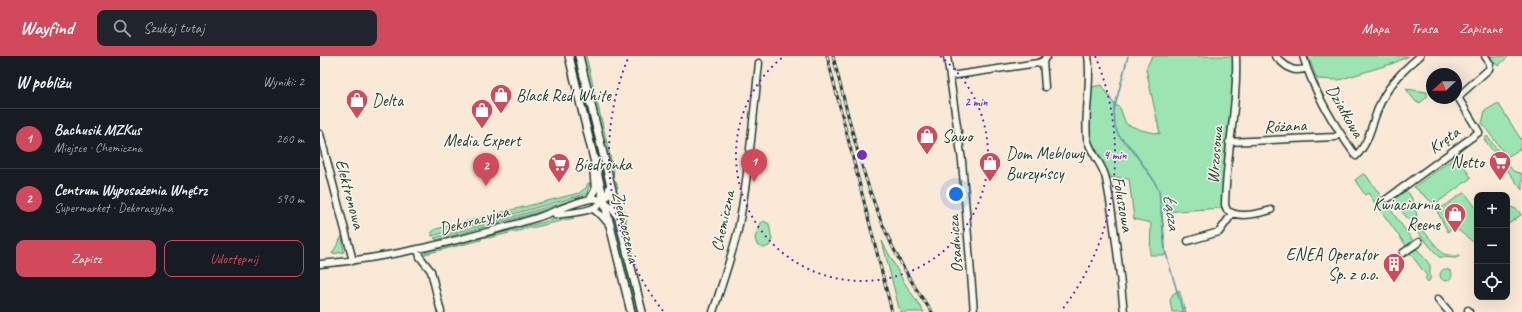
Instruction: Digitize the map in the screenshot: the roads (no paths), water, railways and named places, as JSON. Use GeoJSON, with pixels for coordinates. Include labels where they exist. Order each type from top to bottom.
{"type":"FeatureCollection","features":[{"type":"Feature","properties":{"kind":"main road","name":"Zjednoczenia"},"geometry":{"type":"LineString","coordinates":[[569,56],[631,312]]}},
{"type":"Feature","properties":{"kind":"main road","name":"Zjednoczenia"},"geometry":{"type":"LineString","coordinates":[[580,56],[642,312]]}},
{"type":"Feature","properties":{"kind":"street","name":"Osadnicza"},"geometry":{"type":"LineString","coordinates":[[947,56],[962,161],[974,312]]}},
{"type":"Feature","properties":{"kind":"street","name":"Foluszowa"},"geometry":{"type":"LineString","coordinates":[[1088,56],[1090,75],[1087,139],[1100,162],[1106,179],[1114,223],[1124,312]]}},
{"type":"Feature","properties":{"kind":"street","name":"Wrzosowa"},"geometry":{"type":"LineString","coordinates":[[1232,214],[1227,210],[1225,205],[1229,142],[1236,86],[1236,56]]}},
{"type":"Feature","properties":{"kind":"street"},"geometry":{"type":"LineString","coordinates":[[1275,56],[1294,71],[1307,68]]}},
{"type":"Feature","properties":{"kind":"street","name":"Działkowa"},"geometry":{"type":"LineString","coordinates":[[1303,56],[1323,104],[1340,134],[1356,156],[1367,143],[1378,109],[1385,95],[1407,67],[1420,56]]}},
{"type":"Feature","properties":{"kind":"street","name":"Kręta"},"geometry":{"type":"LineString","coordinates":[[1387,198],[1479,132],[1459,99],[1461,94],[1489,69],[1490,64],[1485,56]]}},
{"type":"Feature","properties":{"kind":"street"},"geometry":{"type":"LineString","coordinates":[[950,76],[1045,58],[1045,87]]}},
{"type":"Feature","properties":{"kind":"street","name":"Chemiczna"},"geometry":{"type":"LineString","coordinates":[[713,312],[733,247],[742,207],[748,169],[759,62]]}},
{"type":"Feature","properties":{"kind":"street","name":"Elektronowa"},"geometry":{"type":"LineString","coordinates":[[320,134],[353,261]]}},
{"type":"Feature","properties":{"kind":"street","name":"Różana"},"geometry":{"type":"LineString","coordinates":[[1229,142],[1334,137],[1340,134]]}},
{"type":"Feature","properties":{"kind":"street"},"geometry":{"type":"LineString","coordinates":[[590,199],[595,190],[591,146]]}},
{"type":"Feature","properties":{"kind":"street"},"geometry":{"type":"LineString","coordinates":[[610,182],[608,195],[604,201],[614,210],[620,223]]}},
{"type":"Feature","properties":{"kind":"street","name":"Dekoracyjna"},"geometry":{"type":"LineString","coordinates":[[320,264],[353,261],[418,249],[536,218],[590,199],[604,201]]}},
{"type":"Feature","properties":{"kind":"street","name":"Dekoracyjna"},"geometry":{"type":"LineString","coordinates":[[536,218],[593,209],[604,201]]}},
{"type":"Feature","properties":{"kind":"street"},"geometry":{"type":"LineString","coordinates":[[593,209],[602,216],[611,228]]}},
{"type":"Feature","properties":{"kind":"street"},"geometry":{"type":"LineString","coordinates":[[1188,241],[1219,232],[1232,214],[1259,214],[1271,210]]}},
{"type":"Feature","properties":{"kind":"street"},"geometry":{"type":"LineString","coordinates":[[1404,253],[1419,242]]}},
{"type":"Feature","properties":{"kind":"street"},"geometry":{"type":"LineString","coordinates":[[418,249],[420,257],[431,272],[441,312]]}},
{"type":"Feature","properties":{"kind":"street"},"geometry":{"type":"LineString","coordinates":[[1438,298],[1449,312]]}},
{"type":"Feature","properties":{"kind":"waterway","name":"Łącza"},"geometry":{"type":"LineString","coordinates":[[1128,56],[1114,110],[1115,127],[1119,136],[1131,148],[1153,179],[1159,191],[1165,250],[1183,312]]}},
{"type":"Feature","properties":{"kind":"railway"},"geometry":{"type":"LineString","coordinates":[[827,56],[892,312]]}},
{"type":"Feature","properties":{"kind":"railway"},"geometry":{"type":"LineString","coordinates":[[833,56],[859,157],[881,221],[895,252],[912,282],[932,312]]}},
{"type":"Feature","properties":{"kind":"place","name":"Black Red White"},"geometry":{"type":"Point","coordinates":[501,114]}},
{"type":"Feature","properties":{"kind":"place","name":"Delta"},"geometry":{"type":"Point","coordinates":[357,120]}},
{"type":"Feature","properties":{"kind":"place","name":"Media Expert"},"geometry":{"type":"Point","coordinates":[482,130]}},
{"type":"Feature","properties":{"kind":"place","name":"Sawo"},"geometry":{"type":"Point","coordinates":[927,156]}},
{"type":"Feature","properties":{"kind":"place","name":"Bachusik MZKus"},"geometry":{"type":"Point","coordinates":[754,182]}},
{"type":"Feature","properties":{"kind":"place","name":"Dom Meblowy Burzyńscy"},"geometry":{"type":"Point","coordinates":[990,182]}},
{"type":"Feature","properties":{"kind":"place","name":"Netto"},"geometry":{"type":"Point","coordinates":[1500,182]}},
{"type":"Feature","properties":{"kind":"place","name":"Biedronka"},"geometry":{"type":"Point","coordinates":[559,184]}},
{"type":"Feature","properties":{"kind":"place","name":"Centrum Wyposażenia Wnętrz"},"geometry":{"type":"Point","coordinates":[486,186]}},
{"type":"Feature","properties":{"kind":"place","name":"Kwiaciarnia Reene"},"geometry":{"type":"Point","coordinates":[1455,234]}},
{"type":"Feature","properties":{"kind":"place","name":"ENEA Operator Sp. z o.o."},"geometry":{"type":"Point","coordinates":[1394,284]}}]}
